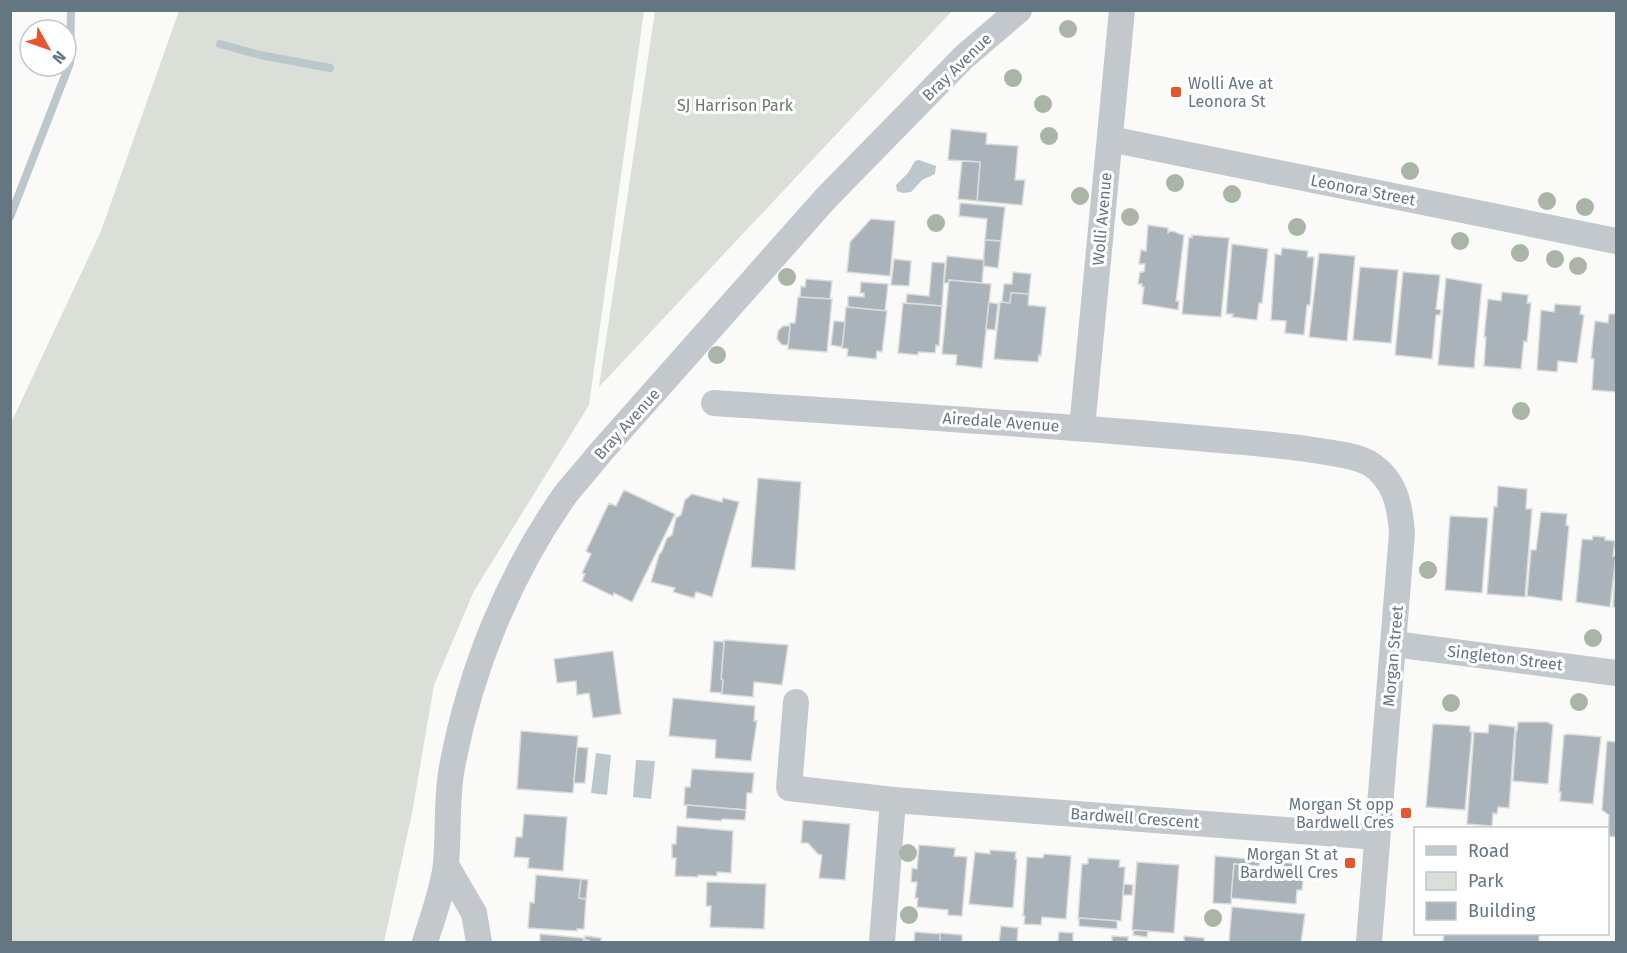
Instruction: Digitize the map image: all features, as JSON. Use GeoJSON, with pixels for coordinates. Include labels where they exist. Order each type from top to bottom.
{"type":"FeatureCollection","features":[{"type":"Feature","properties":{"kind":"street","name":"Bray Avenue"},"geometry":{"type":"LineString","coordinates":[[426,942],[446,865],[452,768],[481,657],[508,594],[537,538],[566,494],[826,198],[964,57],[1019,10]]}},
{"type":"Feature","properties":{"kind":"street","name":"Wolli Avenue"},"geometry":{"type":"LineString","coordinates":[[1082,428],[1122,10]]}},
{"type":"Feature","properties":{"kind":"street","name":"Leonora Street"},"geometry":{"type":"LineString","coordinates":[[1110,139],[1617,241]]}},
{"type":"Feature","properties":{"kind":"street","name":"Airedale Avenue"},"geometry":{"type":"LineString","coordinates":[[714,403],[1082,428],[1288,446]]}},
{"type":"Feature","properties":{"kind":"street","name":"Morgan Street"},"geometry":{"type":"LineString","coordinates":[[1288,446],[1349,455],[1368,463],[1384,476],[1395,491],[1401,508],[1402,533],[1394,644],[1369,942]]}},
{"type":"Feature","properties":{"kind":"street","name":"Singleton Street"},"geometry":{"type":"LineString","coordinates":[[1394,644],[1617,673]]}},
{"type":"Feature","properties":{"kind":"street","name":"Bardwell Crescent"},"geometry":{"type":"LineString","coordinates":[[796,702],[789,788],[893,800],[1377,837]]}},
{"type":"Feature","properties":{"kind":"street"},"geometry":{"type":"LineString","coordinates":[[882,942],[893,800]]}},
{"type":"Feature","properties":{"kind":"street"},"geometry":{"type":"LineString","coordinates":[[446,865],[474,913],[479,942]]}},
{"type":"Feature","properties":{"kind":"green space"},"geometry":{"type":"Polygon","coordinates":[[[179,11],[644,11],[589,405],[474,591],[434,685],[412,813],[384,942],[11,942],[11,423],[101,231],[179,11]]]}},
{"type":"Feature","properties":{"kind":"green space","name":"SJ Harrison Park"},"geometry":{"type":"Polygon","coordinates":[[[655,11],[952,11],[599,387],[655,11]]]}},
{"type":"Feature","properties":{"kind":"shaded area"},"geometry":{"type":"Polygon","coordinates":[[[919,160],[936,166],[935,174],[922,180],[911,192],[897,191],[896,185],[908,173],[915,161],[919,160]]]}},
{"type":"Feature","properties":{"kind":"shaded area"},"geometry":{"type":"Polygon","coordinates":[[[596,753],[611,755],[607,795],[591,793],[596,753]]]}},
{"type":"Feature","properties":{"kind":"shaded area"},"geometry":{"type":"Polygon","coordinates":[[[636,760],[655,761],[651,799],[633,797],[636,760]]]}},
{"type":"Feature","properties":{"kind":"building"},"geometry":{"type":"Polygon","coordinates":[[[951,129],[987,133],[986,144],[1018,146],[1015,180],[1025,180],[1022,205],[977,201],[980,162],[948,160],[951,129]]]}},
{"type":"Feature","properties":{"kind":"building"},"geometry":{"type":"Polygon","coordinates":[[[962,161],[980,162],[977,201],[958,199],[962,161]]]}},
{"type":"Feature","properties":{"kind":"building"},"geometry":{"type":"Polygon","coordinates":[[[960,203],[1005,207],[1001,241],[985,240],[987,219],[959,216],[960,203]]]}},
{"type":"Feature","properties":{"kind":"building"},"geometry":{"type":"Polygon","coordinates":[[[871,219],[895,221],[890,276],[847,272],[850,242],[871,219]]]}},
{"type":"Feature","properties":{"kind":"building"},"geometry":{"type":"Polygon","coordinates":[[[1148,225],[1168,228],[1168,233],[1170,231],[1184,235],[1176,301],[1179,301],[1178,310],[1142,304],[1144,287],[1138,284],[1140,272],[1144,272],[1145,264],[1139,264],[1141,250],[1146,251],[1148,225]]]}},
{"type":"Feature","properties":{"kind":"building"},"geometry":{"type":"Polygon","coordinates":[[[1192,235],[1229,238],[1221,317],[1182,314],[1189,237],[1192,238],[1192,235]]]}},
{"type":"Feature","properties":{"kind":"building"},"geometry":{"type":"Polygon","coordinates":[[[985,240],[1001,241],[998,268],[983,266],[985,240]]]}},
{"type":"Feature","properties":{"kind":"building"},"geometry":{"type":"Polygon","coordinates":[[[1232,244],[1268,249],[1262,303],[1259,303],[1257,320],[1232,317],[1233,314],[1226,314],[1232,244]]]}},
{"type":"Feature","properties":{"kind":"building"},"geometry":{"type":"Polygon","coordinates":[[[1282,248],[1308,251],[1307,257],[1314,257],[1310,305],[1307,305],[1304,335],[1285,333],[1286,321],[1271,320],[1275,254],[1281,255],[1282,248]]]}},
{"type":"Feature","properties":{"kind":"building"},"geometry":{"type":"Polygon","coordinates":[[[1319,253],[1355,256],[1347,341],[1309,337],[1319,253]]]}},
{"type":"Feature","properties":{"kind":"building"},"geometry":{"type":"Polygon","coordinates":[[[947,256],[984,260],[982,283],[949,280],[949,283],[944,283],[947,256]]]}},
{"type":"Feature","properties":{"kind":"building"},"geometry":{"type":"Polygon","coordinates":[[[894,259],[911,261],[909,286],[891,285],[894,259]]]}},
{"type":"Feature","properties":{"kind":"building"},"geometry":{"type":"Polygon","coordinates":[[[932,262],[945,263],[942,306],[906,303],[907,294],[929,296],[932,262]]]}},
{"type":"Feature","properties":{"kind":"building"},"geometry":{"type":"Polygon","coordinates":[[[1360,267],[1398,270],[1391,343],[1353,340],[1360,267]]]}},
{"type":"Feature","properties":{"kind":"building"},"geometry":{"type":"Polygon","coordinates":[[[1013,272],[1031,274],[1029,294],[1011,293],[1010,303],[1002,302],[1004,284],[1012,284],[1013,272]]]}},
{"type":"Feature","properties":{"kind":"building"},"geometry":{"type":"Polygon","coordinates":[[[1403,272],[1440,275],[1436,309],[1441,310],[1440,315],[1436,315],[1432,359],[1395,355],[1403,272]]]}},
{"type":"Feature","properties":{"kind":"building"},"geometry":{"type":"Polygon","coordinates":[[[1446,278],[1482,284],[1474,368],[1438,365],[1446,278]]]}},
{"type":"Feature","properties":{"kind":"building"},"geometry":{"type":"Polygon","coordinates":[[[806,279],[832,281],[830,299],[800,297],[801,286],[805,287],[806,279]]]}},
{"type":"Feature","properties":{"kind":"building"},"geometry":{"type":"Polygon","coordinates":[[[949,280],[991,284],[982,368],[956,365],[957,355],[942,354],[949,280]]]}},
{"type":"Feature","properties":{"kind":"building"},"geometry":{"type":"Polygon","coordinates":[[[861,282],[888,284],[885,311],[848,307],[848,296],[864,297],[864,293],[860,293],[861,282]]]}},
{"type":"Feature","properties":{"kind":"building"},"geometry":{"type":"Polygon","coordinates":[[[1502,292],[1528,295],[1527,303],[1531,303],[1527,342],[1524,341],[1521,369],[1484,366],[1488,299],[1501,301],[1502,292]]]}},
{"type":"Feature","properties":{"kind":"building"},"geometry":{"type":"Polygon","coordinates":[[[1011,293],[1029,294],[1028,305],[1046,307],[1041,356],[1039,355],[1038,362],[994,359],[1000,302],[1010,303],[1011,293]]]}},
{"type":"Feature","properties":{"kind":"building"},"geometry":{"type":"Polygon","coordinates":[[[798,297],[832,299],[827,352],[788,349],[790,323],[795,323],[798,297]]]}},
{"type":"Feature","properties":{"kind":"building"},"geometry":{"type":"Polygon","coordinates":[[[989,302],[998,304],[995,330],[986,329],[989,302]]]}},
{"type":"Feature","properties":{"kind":"building"},"geometry":{"type":"Polygon","coordinates":[[[903,303],[942,306],[939,346],[936,345],[935,353],[918,352],[918,355],[898,353],[903,303]]]}},
{"type":"Feature","properties":{"kind":"building"},"geometry":{"type":"Polygon","coordinates":[[[1555,304],[1581,306],[1580,314],[1584,315],[1577,363],[1558,361],[1557,372],[1537,370],[1541,310],[1554,312],[1555,304]]]}},
{"type":"Feature","properties":{"kind":"building"},"geometry":{"type":"Polygon","coordinates":[[[846,307],[887,311],[882,352],[877,351],[876,359],[847,356],[848,349],[842,348],[846,307]]]}},
{"type":"Feature","properties":{"kind":"building"},"geometry":{"type":"Polygon","coordinates":[[[1609,314],[1616,314],[1616,392],[1592,390],[1594,359],[1591,358],[1595,321],[1608,323],[1609,314]]]}},
{"type":"Feature","properties":{"kind":"building"},"geometry":{"type":"Polygon","coordinates":[[[834,321],[845,322],[842,347],[831,345],[834,321]]]}},
{"type":"Feature","properties":{"kind":"building"},"geometry":{"type":"Polygon","coordinates":[[[783,326],[790,326],[788,345],[782,345],[777,339],[778,331],[783,326]]]}},
{"type":"Feature","properties":{"kind":"building"},"geometry":{"type":"Polygon","coordinates":[[[758,478],[801,482],[795,570],[751,567],[758,478]]]}},
{"type":"Feature","properties":{"kind":"building"},"geometry":{"type":"Polygon","coordinates":[[[1498,486],[1527,489],[1526,509],[1532,509],[1525,597],[1487,594],[1494,506],[1497,507],[1498,486]]]}},
{"type":"Feature","properties":{"kind":"building"},"geometry":{"type":"Polygon","coordinates":[[[624,490],[675,514],[632,602],[614,593],[613,596],[582,581],[585,574],[582,573],[591,554],[586,551],[609,503],[616,506],[624,490]]]}},
{"type":"Feature","properties":{"kind":"building"},"geometry":{"type":"Polygon","coordinates":[[[692,494],[722,502],[723,498],[739,502],[712,597],[696,592],[694,598],[673,592],[675,588],[651,582],[659,555],[667,538],[672,535],[676,518],[681,515],[685,500],[692,494]]]}},
{"type":"Feature","properties":{"kind":"building"},"geometry":{"type":"Polygon","coordinates":[[[1541,512],[1567,514],[1566,525],[1569,526],[1562,601],[1527,596],[1531,550],[1536,550],[1541,512]]]}},
{"type":"Feature","properties":{"kind":"building"},"geometry":{"type":"Polygon","coordinates":[[[1450,516],[1488,518],[1482,593],[1445,590],[1450,516]]]}},
{"type":"Feature","properties":{"kind":"building"},"geometry":{"type":"Polygon","coordinates":[[[1593,536],[1615,541],[1613,556],[1616,556],[1610,607],[1576,602],[1582,539],[1592,540],[1593,536]]]}},
{"type":"Feature","properties":{"kind":"building"},"geometry":{"type":"Polygon","coordinates":[[[1616,558],[1616,607],[1613,607],[1616,558]]]}},
{"type":"Feature","properties":{"kind":"building"},"geometry":{"type":"Polygon","coordinates":[[[724,640],[788,645],[782,685],[754,682],[753,697],[721,694],[724,640]]]}},
{"type":"Feature","properties":{"kind":"building"},"geometry":{"type":"Polygon","coordinates":[[[714,641],[724,642],[722,693],[710,692],[714,641]]]}},
{"type":"Feature","properties":{"kind":"building"},"geometry":{"type":"Polygon","coordinates":[[[613,651],[621,714],[593,718],[589,693],[577,695],[576,681],[557,683],[554,659],[613,651]]]}},
{"type":"Feature","properties":{"kind":"building"},"geometry":{"type":"Polygon","coordinates":[[[673,698],[755,706],[754,721],[757,721],[751,761],[715,758],[716,740],[669,736],[673,698]]]}},
{"type":"Feature","properties":{"kind":"building"},"geometry":{"type":"Polygon","coordinates":[[[1518,722],[1547,722],[1553,725],[1548,784],[1513,781],[1518,722]]]}},
{"type":"Feature","properties":{"kind":"building"},"geometry":{"type":"Polygon","coordinates":[[[1433,724],[1470,726],[1470,732],[1472,732],[1465,810],[1426,807],[1433,724]]]}},
{"type":"Feature","properties":{"kind":"building"},"geometry":{"type":"Polygon","coordinates":[[[1489,724],[1515,727],[1509,808],[1498,807],[1497,814],[1493,813],[1492,826],[1467,824],[1474,732],[1488,733],[1489,724]]]}},
{"type":"Feature","properties":{"kind":"building"},"geometry":{"type":"Polygon","coordinates":[[[521,731],[578,736],[573,793],[517,789],[521,731]]]}},
{"type":"Feature","properties":{"kind":"building"},"geometry":{"type":"Polygon","coordinates":[[[1564,735],[1601,737],[1593,804],[1560,801],[1564,735]]]}},
{"type":"Feature","properties":{"kind":"building"},"geometry":{"type":"Polygon","coordinates":[[[1607,741],[1616,742],[1616,837],[1609,836],[1609,815],[1602,810],[1607,741]]]}},
{"type":"Feature","properties":{"kind":"building"},"geometry":{"type":"Polygon","coordinates":[[[577,747],[588,748],[585,783],[574,783],[577,747]]]}},
{"type":"Feature","properties":{"kind":"building"},"geometry":{"type":"Polygon","coordinates":[[[692,769],[754,773],[752,793],[747,793],[746,810],[684,805],[685,787],[690,787],[692,769]]]}},
{"type":"Feature","properties":{"kind":"building"},"geometry":{"type":"Polygon","coordinates":[[[687,805],[746,810],[745,820],[722,819],[721,821],[686,818],[687,805]]]}},
{"type":"Feature","properties":{"kind":"building"},"geometry":{"type":"Polygon","coordinates":[[[524,814],[567,817],[563,871],[528,868],[529,858],[514,857],[516,837],[522,837],[524,814]]]}},
{"type":"Feature","properties":{"kind":"building"},"geometry":{"type":"Polygon","coordinates":[[[803,820],[850,824],[845,880],[819,878],[822,855],[818,854],[808,843],[801,843],[803,820]]]}},
{"type":"Feature","properties":{"kind":"building"},"geometry":{"type":"Polygon","coordinates":[[[677,826],[733,831],[731,873],[717,872],[717,876],[675,876],[676,858],[672,858],[672,844],[676,844],[677,826]]]}},
{"type":"Feature","properties":{"kind":"building"},"geometry":{"type":"Polygon","coordinates":[[[919,845],[955,848],[954,856],[967,857],[962,916],[948,915],[948,910],[917,907],[918,898],[915,898],[917,882],[911,882],[912,868],[917,869],[919,845]]]}},
{"type":"Feature","properties":{"kind":"building"},"geometry":{"type":"Polygon","coordinates":[[[990,850],[1016,852],[1013,908],[969,904],[975,852],[990,854],[990,850]]]}},
{"type":"Feature","properties":{"kind":"building"},"geometry":{"type":"Polygon","coordinates":[[[1044,854],[1071,856],[1066,919],[1042,917],[1041,925],[1024,924],[1027,857],[1043,858],[1044,854]]]}},
{"type":"Feature","properties":{"kind":"building"},"geometry":{"type":"Polygon","coordinates":[[[1215,856],[1260,860],[1259,866],[1234,864],[1231,904],[1213,903],[1215,856]]]}},
{"type":"Feature","properties":{"kind":"building"},"geometry":{"type":"Polygon","coordinates":[[[1088,858],[1120,860],[1119,867],[1125,867],[1121,921],[1078,918],[1082,864],[1088,864],[1088,858]]]}},
{"type":"Feature","properties":{"kind":"building"},"geometry":{"type":"Polygon","coordinates":[[[1137,862],[1179,865],[1174,933],[1132,930],[1137,862]]]}},
{"type":"Feature","properties":{"kind":"building"},"geometry":{"type":"Polygon","coordinates":[[[1279,862],[1300,864],[1299,866],[1304,867],[1302,890],[1297,890],[1296,904],[1231,898],[1234,864],[1279,868],[1279,862]]]}},
{"type":"Feature","properties":{"kind":"building"},"geometry":{"type":"Polygon","coordinates":[[[536,875],[581,879],[579,898],[586,899],[584,929],[577,929],[577,931],[528,928],[530,902],[534,903],[536,875]]]}},
{"type":"Feature","properties":{"kind":"building"},"geometry":{"type":"Polygon","coordinates":[[[581,879],[588,880],[586,899],[579,898],[581,879]]]}},
{"type":"Feature","properties":{"kind":"building"},"geometry":{"type":"Polygon","coordinates":[[[707,882],[766,884],[764,929],[710,927],[711,906],[706,906],[707,882]]]}},
{"type":"Feature","properties":{"kind":"building"},"geometry":{"type":"Polygon","coordinates":[[[1124,884],[1133,885],[1132,895],[1123,895],[1124,884]]]}},
{"type":"Feature","properties":{"kind":"building"},"geometry":{"type":"Polygon","coordinates":[[[1232,907],[1305,914],[1301,942],[1229,942],[1232,907]]]}},
{"type":"Feature","properties":{"kind":"building"},"geometry":{"type":"Polygon","coordinates":[[[1079,918],[1117,921],[1117,929],[1079,926],[1079,918]]]}},
{"type":"Feature","properties":{"kind":"building"},"geometry":{"type":"Polygon","coordinates":[[[1001,926],[1018,928],[1017,942],[999,942],[1001,926]]]}},
{"type":"Feature","properties":{"kind":"building"},"geometry":{"type":"Polygon","coordinates":[[[1134,930],[1148,931],[1147,937],[1133,935],[1134,930]]]}},
{"type":"Feature","properties":{"kind":"building"},"geometry":{"type":"Polygon","coordinates":[[[915,932],[941,934],[940,942],[914,942],[915,932]]]}},
{"type":"Feature","properties":{"kind":"building"},"geometry":{"type":"Polygon","coordinates":[[[1059,932],[1073,933],[1073,942],[1058,942],[1059,932]]]}},
{"type":"Feature","properties":{"kind":"building"},"geometry":{"type":"Polygon","coordinates":[[[940,933],[962,935],[962,942],[940,942],[940,933]]]}},
{"type":"Feature","properties":{"kind":"building"},"geometry":{"type":"Polygon","coordinates":[[[540,934],[583,938],[589,942],[540,942],[540,934]]]}},
{"type":"Feature","properties":{"kind":"building"},"geometry":{"type":"Polygon","coordinates":[[[1444,935],[1539,935],[1539,942],[1443,942],[1444,935]]]}},
{"type":"Feature","properties":{"kind":"building"},"geometry":{"type":"Polygon","coordinates":[[[585,936],[601,938],[601,942],[589,942],[585,940],[585,936]]]}},
{"type":"Feature","properties":{"kind":"building"},"geometry":{"type":"Polygon","coordinates":[[[1112,936],[1128,937],[1128,942],[1112,942],[1112,936]]]}},
{"type":"Feature","properties":{"kind":"building"},"geometry":{"type":"Polygon","coordinates":[[[1184,936],[1204,938],[1204,942],[1184,942],[1184,936]]]}},
{"type":"Feature","properties":{"kind":"waterway"},"geometry":{"type":"LineString","coordinates":[[10,217],[70,63],[71,10]]}},
{"type":"Feature","properties":{"kind":"waterway"},"geometry":{"type":"LineString","coordinates":[[220,44],[260,55],[330,68]]}},
{"type":"Feature","properties":{"kind":"place","name":"Wolli Ave at Leonora St"},"geometry":{"type":"Point","coordinates":[1176,92]}},
{"type":"Feature","properties":{"kind":"place","name":"Morgan St opp Bardwell Cres"},"geometry":{"type":"Point","coordinates":[1406,813]}},
{"type":"Feature","properties":{"kind":"place","name":"Morgan St at Bardwell Cres"},"geometry":{"type":"Point","coordinates":[1350,863]}}]}
